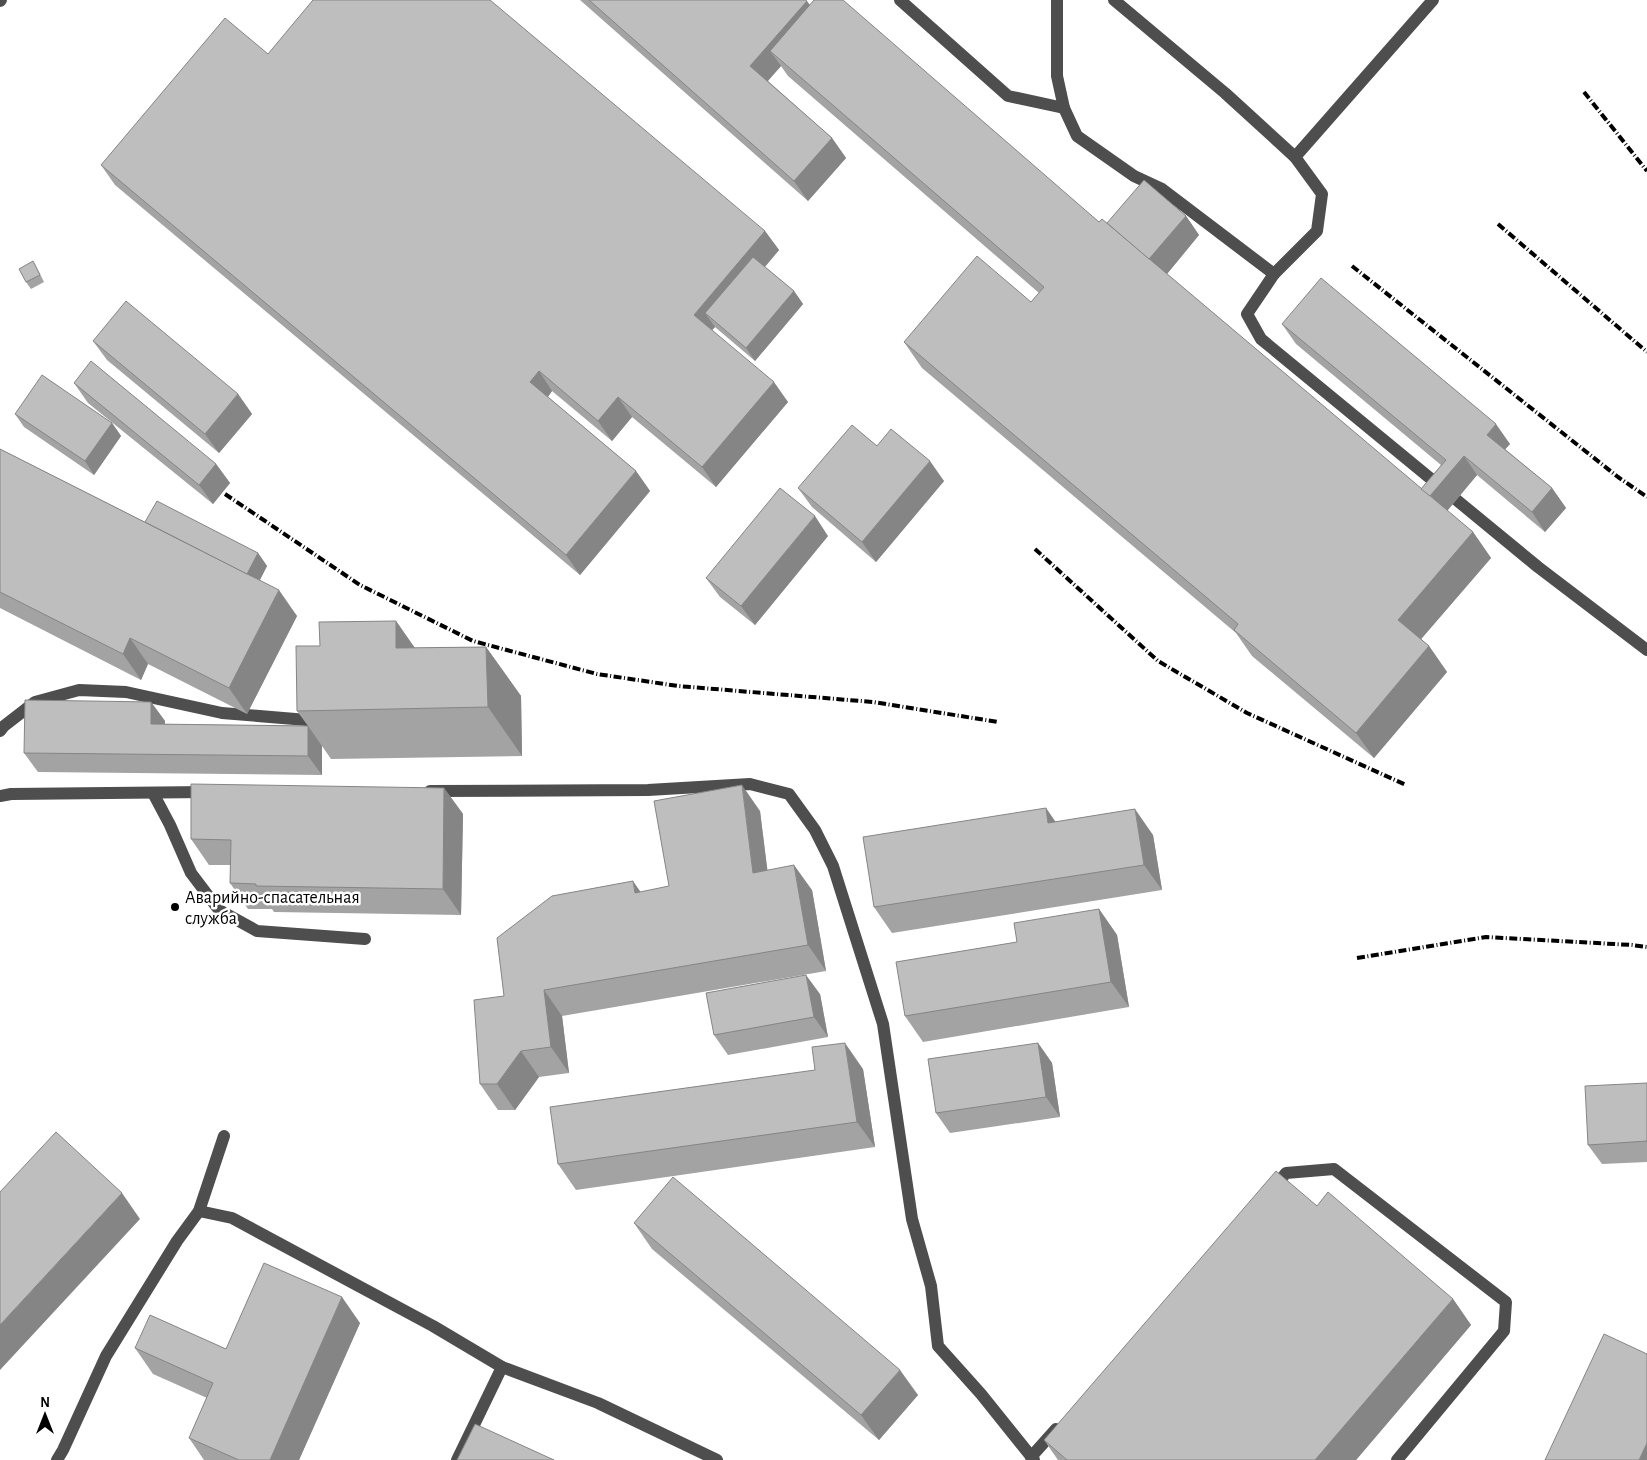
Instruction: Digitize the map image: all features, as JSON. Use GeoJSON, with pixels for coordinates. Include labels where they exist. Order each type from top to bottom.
{"type":"FeatureCollection","features":[{"type":"Feature","properties":{"kind":"lane"},"geometry":{"type":"LineString","coordinates":[[900,0],[1008,96],[1064,108]]}},
{"type":"Feature","properties":{"kind":"lane"},"geometry":{"type":"LineString","coordinates":[[1057,0],[1057,76],[1064,108],[1076,136],[1134,176],[1162,189],[1274,274]]}},
{"type":"Feature","properties":{"kind":"lane"},"geometry":{"type":"LineString","coordinates":[[1114,0],[1225,93],[1295,157],[1322,194],[1317,231],[1274,274],[1247,314],[1261,339],[1538,567],[1647,650]]}},
{"type":"Feature","properties":{"kind":"lane"},"geometry":{"type":"LineString","coordinates":[[1295,157],[1433,0]]}},
{"type":"Feature","properties":{"kind":"lane"},"geometry":{"type":"LineString","coordinates":[[0,731],[35,702],[79,690],[126,692],[222,713],[319,721]]}},
{"type":"Feature","properties":{"kind":"lane"},"geometry":{"type":"LineString","coordinates":[[420,791],[648,790],[750,784],[790,794],[815,830],[833,866],[883,1024],[912,1219],[931,1286],[938,1346],[981,1394],[1032,1458],[1063,1421]]}},
{"type":"Feature","properties":{"kind":"lane"},"geometry":{"type":"LineString","coordinates":[[153,792],[191,873],[219,910],[257,931],[366,939]]}},
{"type":"Feature","properties":{"kind":"lane"},"geometry":{"type":"LineString","coordinates":[[0,796],[11,794],[222,792]]}},
{"type":"Feature","properties":{"kind":"lane"},"geometry":{"type":"LineString","coordinates":[[57,1460],[106,1356],[177,1241],[199,1211],[224,1136]]}},
{"type":"Feature","properties":{"kind":"lane"},"geometry":{"type":"LineString","coordinates":[[1267,1196],[1286,1173],[1334,1169],[1506,1302],[1504,1331],[1398,1460]]}},
{"type":"Feature","properties":{"kind":"lane"},"geometry":{"type":"LineString","coordinates":[[199,1211],[232,1218],[433,1326],[502,1367],[598,1403],[717,1460]]}},
{"type":"Feature","properties":{"kind":"lane"},"geometry":{"type":"LineString","coordinates":[[457,1460],[502,1367]]}},
{"type":"Feature","properties":{"kind":"building"},"geometry":{"type":"Polygon","coordinates":[[[313,0],[490,0],[765,231],[694,315],[774,382],[702,467],[618,397],[598,421],[539,371],[530,382],[636,471],[566,555],[101,165],[225,18],[268,54],[313,0]]]}},
{"type":"Feature","properties":{"kind":"building"},"geometry":{"type":"Polygon","coordinates":[[[589,0],[807,1],[750,66],[832,138],[794,181],[589,0]]]}},
{"type":"Feature","properties":{"kind":"building"},"geometry":{"type":"Polygon","coordinates":[[[814,0],[843,0],[1099,222],[1102,219],[1473,532],[1398,620],[1429,646],[1356,733],[1234,630],[1238,624],[904,342],[977,256],[1031,302],[1044,287],[770,51],[814,0]]]}},
{"type":"Feature","properties":{"kind":"building"},"geometry":{"type":"Polygon","coordinates":[[[1144,180],[1186,216],[1149,259],[1107,223],[1144,180]]]}},
{"type":"Feature","properties":{"kind":"building"},"geometry":{"type":"Polygon","coordinates":[[[753,257],[794,291],[746,348],[705,313],[753,257]]]}},
{"type":"Feature","properties":{"kind":"building"},"geometry":{"type":"Polygon","coordinates":[[[33,261],[40,275],[26,282],[19,269],[33,261]]]}},
{"type":"Feature","properties":{"kind":"building"},"geometry":{"type":"Polygon","coordinates":[[[1321,278],[1496,424],[1487,435],[1552,488],[1532,512],[1464,456],[1430,496],[1421,489],[1446,460],[1282,324],[1321,278]]]}},
{"type":"Feature","properties":{"kind":"building"},"geometry":{"type":"Polygon","coordinates":[[[126,301],[238,394],[205,434],[93,341],[126,301]]]}},
{"type":"Feature","properties":{"kind":"building"},"geometry":{"type":"Polygon","coordinates":[[[91,361],[216,464],[199,485],[74,383],[91,361]]]}},
{"type":"Feature","properties":{"kind":"building"},"geometry":{"type":"Polygon","coordinates":[[[42,375],[112,423],[85,461],[15,414],[42,375]]]}},
{"type":"Feature","properties":{"kind":"building"},"geometry":{"type":"Polygon","coordinates":[[[852,425],[877,446],[891,429],[930,461],[862,542],[798,488],[852,425]]]}},
{"type":"Feature","properties":{"kind":"building"},"geometry":{"type":"Polygon","coordinates":[[[0,449],[279,590],[229,688],[130,638],[123,654],[0,592],[0,449]]]}},
{"type":"Feature","properties":{"kind":"building"},"geometry":{"type":"Polygon","coordinates":[[[780,488],[815,516],[741,606],[706,578],[780,488]]]}},
{"type":"Feature","properties":{"kind":"building"},"geometry":{"type":"Polygon","coordinates":[[[157,501],[258,553],[247,574],[145,522],[157,501]]]}},
{"type":"Feature","properties":{"kind":"building"},"geometry":{"type":"Polygon","coordinates":[[[396,621],[396,648],[486,647],[488,707],[297,711],[296,646],[320,646],[319,622],[396,621]]]}},
{"type":"Feature","properties":{"kind":"building"},"geometry":{"type":"Polygon","coordinates":[[[25,700],[151,702],[151,724],[308,726],[308,756],[24,753],[25,700]]]}},
{"type":"Feature","properties":{"kind":"building"},"geometry":{"type":"Polygon","coordinates":[[[191,784],[444,788],[443,889],[256,886],[256,884],[230,883],[231,840],[191,839],[191,784]]]}},
{"type":"Feature","properties":{"kind":"building"},"geometry":{"type":"Polygon","coordinates":[[[742,785],[753,873],[794,865],[808,945],[544,990],[551,1047],[521,1051],[497,1084],[480,1084],[474,1000],[504,996],[497,938],[552,896],[633,881],[635,893],[669,886],[654,801],[742,785]]]}},
{"type":"Feature","properties":{"kind":"building"},"geometry":{"type":"Polygon","coordinates":[[[1046,808],[1048,823],[1135,809],[1144,865],[874,907],[863,837],[1046,808]]]}},
{"type":"Feature","properties":{"kind":"building"},"geometry":{"type":"Polygon","coordinates":[[[1099,909],[1111,982],[905,1016],[896,962],[1017,942],[1014,923],[1099,909]]]}},
{"type":"Feature","properties":{"kind":"building"},"geometry":{"type":"Polygon","coordinates":[[[806,975],[814,1017],[714,1035],[706,993],[806,975]]]}},
{"type":"Feature","properties":{"kind":"building"},"geometry":{"type":"Polygon","coordinates":[[[845,1043],[857,1122],[558,1164],[550,1107],[815,1070],[812,1047],[845,1043]]]}},
{"type":"Feature","properties":{"kind":"building"},"geometry":{"type":"Polygon","coordinates":[[[1038,1043],[1046,1097],[936,1113],[928,1059],[1038,1043]]]}},
{"type":"Feature","properties":{"kind":"building"},"geometry":{"type":"Polygon","coordinates":[[[1647,1083],[1647,1141],[1588,1145],[1585,1086],[1647,1083]]]}},
{"type":"Feature","properties":{"kind":"building"},"geometry":{"type":"Polygon","coordinates":[[[56,1132],[122,1193],[0,1325],[0,1192],[56,1132]]]}},
{"type":"Feature","properties":{"kind":"building"},"geometry":{"type":"Polygon","coordinates":[[[1276,1171],[1317,1206],[1328,1192],[1453,1299],[1315,1460],[1067,1460],[1044,1440],[1276,1171]]]}},
{"type":"Feature","properties":{"kind":"building"},"geometry":{"type":"Polygon","coordinates":[[[673,1177],[900,1370],[861,1415],[634,1223],[673,1177]]]}},
{"type":"Feature","properties":{"kind":"building"},"geometry":{"type":"Polygon","coordinates":[[[264,1263],[342,1297],[270,1460],[239,1460],[189,1438],[213,1383],[135,1348],[150,1315],[226,1349],[264,1263]]]}},
{"type":"Feature","properties":{"kind":"building"},"geometry":{"type":"Polygon","coordinates":[[[1604,1334],[1647,1354],[1647,1443],[1639,1460],[1545,1460],[1604,1334]]]}},
{"type":"Feature","properties":{"kind":"building"},"geometry":{"type":"Polygon","coordinates":[[[475,1424],[554,1460],[457,1460],[475,1424]]]}},
{"type":"Feature","properties":{"kind":"railway"},"geometry":{"type":"LineString","coordinates":[[1584,92],[1647,171]]}},
{"type":"Feature","properties":{"kind":"railway"},"geometry":{"type":"LineString","coordinates":[[1498,224],[1647,352]]}},
{"type":"Feature","properties":{"kind":"railway"},"geometry":{"type":"LineString","coordinates":[[1352,266],[1618,477],[1647,497]]}},
{"type":"Feature","properties":{"kind":"railway"},"geometry":{"type":"LineString","coordinates":[[225,494],[360,585],[473,641],[597,674],[678,686],[873,702],[998,722]]}},
{"type":"Feature","properties":{"kind":"railway"},"geometry":{"type":"LineString","coordinates":[[1035,549],[1158,661],[1247,713],[1406,785]]}},
{"type":"Feature","properties":{"kind":"railway"},"geometry":{"type":"LineString","coordinates":[[1357,958],[1486,937],[1647,947]]}},
{"type":"Feature","properties":{"kind":"place","name":"Аварийно-спасательная служба"},"geometry":{"type":"Point","coordinates":[175,907]}}]}
